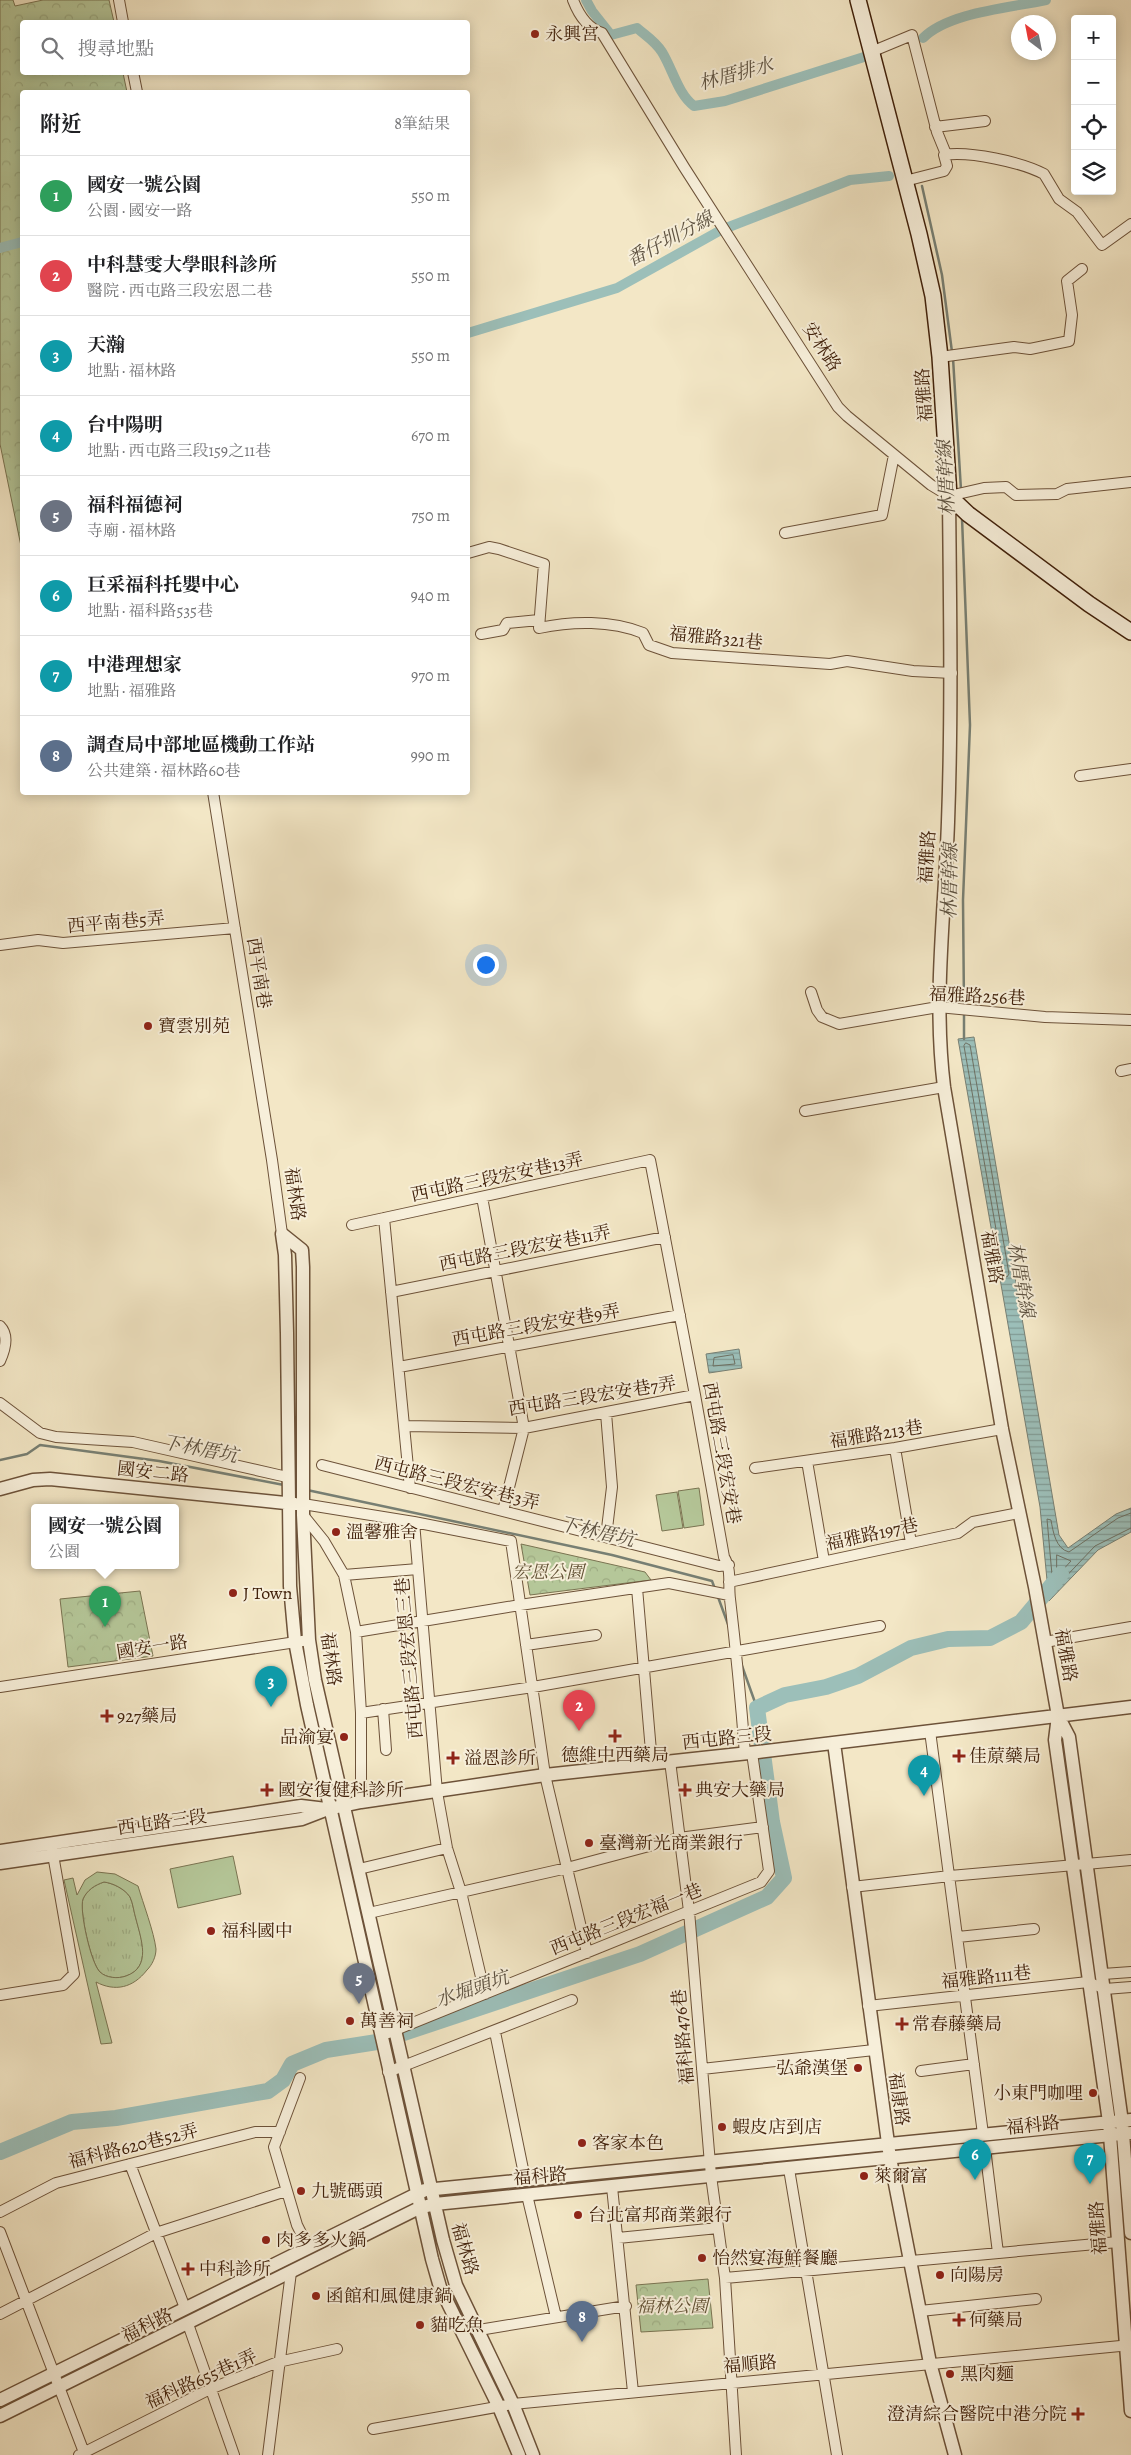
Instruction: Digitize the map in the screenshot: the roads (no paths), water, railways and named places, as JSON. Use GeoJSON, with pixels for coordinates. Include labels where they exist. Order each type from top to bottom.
{"type":"FeatureCollection","features":[{"type":"Feature","properties":{"kind":"main road","name":"福雅路"},"geometry":{"type":"LineString","coordinates":[[858,0],[933,296],[943,357],[957,497]]}},
{"type":"Feature","properties":{"kind":"main road","name":"安林路"},"geometry":{"type":"LineString","coordinates":[[957,497],[967,513],[1089,604],[1130,629]]}},
{"type":"Feature","properties":{"kind":"street"},"geometry":{"type":"LineString","coordinates":[[119,0],[123,20]]}},
{"type":"Feature","properties":{"kind":"street","name":"安林路"},"geometry":{"type":"LineString","coordinates":[[573,0],[579,16],[602,33],[684,167],[838,407],[894,455],[957,497]]}},
{"type":"Feature","properties":{"kind":"street"},"geometry":{"type":"LineString","coordinates":[[870,52],[912,35],[935,127],[946,154],[944,155],[947,166],[944,171],[905,181]]}},
{"type":"Feature","properties":{"kind":"street"},"geometry":{"type":"LineString","coordinates":[[134,75],[137,90]]}},
{"type":"Feature","properties":{"kind":"street"},"geometry":{"type":"LineString","coordinates":[[935,127],[985,120]]}},
{"type":"Feature","properties":{"kind":"street"},"geometry":{"type":"LineString","coordinates":[[946,154],[1016,164],[1044,174],[1059,199],[1076,212],[1102,245],[1131,224]]}},
{"type":"Feature","properties":{"kind":"street"},"geometry":{"type":"LineString","coordinates":[[943,357],[1014,348],[1030,349],[1069,341],[1072,315],[1067,281],[1082,269]]}},
{"type":"Feature","properties":{"kind":"street"},"geometry":{"type":"LineString","coordinates":[[785,533],[882,515],[894,455]]}},
{"type":"Feature","properties":{"kind":"street"},"geometry":{"type":"LineString","coordinates":[[957,497],[984,488],[1006,487],[1016,495],[1057,494],[1067,489],[1131,482]]}},
{"type":"Feature","properties":{"kind":"street","name":"福雅路"},"geometry":{"type":"LineString","coordinates":[[957,497],[948,825],[938,1007],[939,1046],[944,1087],[1002,1429],[1035,1587],[1058,1716],[1055,1740],[1110,2136],[1128,2345],[1131,2411]]}},
{"type":"Feature","properties":{"kind":"street"},"geometry":{"type":"LineString","coordinates":[[470,553],[489,548],[499,549],[544,564],[539,620],[507,623],[503,630],[481,634]]}},
{"type":"Feature","properties":{"kind":"street","name":"福雅路321巷"},"geometry":{"type":"LineString","coordinates":[[539,620],[539,628],[560,624],[593,623],[626,627],[642,633],[649,645],[672,653],[830,664],[847,661],[913,671],[952,674]]}},
{"type":"Feature","properties":{"kind":"street"},"geometry":{"type":"LineString","coordinates":[[1080,776],[1131,769]]}},
{"type":"Feature","properties":{"kind":"street","name":"西平南巷"},"geometry":{"type":"LineString","coordinates":[[213,795],[272,1160]]}},
{"type":"Feature","properties":{"kind":"street","name":"西平南巷5弄"},"geometry":{"type":"LineString","coordinates":[[0,945],[38,940],[63,943],[235,928]]}},
{"type":"Feature","properties":{"kind":"street","name":"福雅路256巷"},"geometry":{"type":"LineString","coordinates":[[811,992],[817,1010],[822,1017],[839,1024],[938,1007],[1045,1017],[1131,1020]]}},
{"type":"Feature","properties":{"kind":"street"},"geometry":{"type":"LineString","coordinates":[[805,1111],[944,1087]]}},
{"type":"Feature","properties":{"kind":"street","name":"福林路"},"geometry":{"type":"LineString","coordinates":[[272,1160],[285,1255],[290,1586],[296,1641],[328,1809],[419,2208],[440,2287],[499,2407],[519,2455]]}},
{"type":"Feature","properties":{"kind":"street","name":"西屯路三段宏安巷13弄"},"geometry":{"type":"LineString","coordinates":[[352,1225],[650,1160]]}},
{"type":"Feature","properties":{"kind":"street","name":"西屯路三段宏安巷"},"geometry":{"type":"LineString","coordinates":[[650,1160],[724,1557],[729,1565],[729,1596],[737,1652],[757,1752]]}},
{"type":"Feature","properties":{"kind":"street"},"geometry":{"type":"LineString","coordinates":[[482,1197],[524,1428],[503,1511]]}},
{"type":"Feature","properties":{"kind":"street"},"geometry":{"type":"LineString","coordinates":[[384,1218],[410,1488]]}},
{"type":"Feature","properties":{"kind":"street","name":"福林路"},"geometry":{"type":"LineString","coordinates":[[282,1234],[302,1250],[303,1498],[309,1640],[315,1680],[405,2065],[435,2204],[456,2285],[513,2404],[534,2455]]}},
{"type":"Feature","properties":{"kind":"street","name":"西屯路三段宏安巷11弄"},"geometry":{"type":"LineString","coordinates":[[391,1292],[664,1237]]}},
{"type":"Feature","properties":{"kind":"street","name":"西屯路三段宏安巷9弄"},"geometry":{"type":"LineString","coordinates":[[399,1367],[680,1315]]}},
{"type":"Feature","properties":{"kind":"street"},"geometry":{"type":"LineString","coordinates":[[0,1326],[4,1330],[6,1340],[0,1360]]}},
{"type":"Feature","properties":{"kind":"street","name":"西屯路三段宏安巷7弄"},"geometry":{"type":"LineString","coordinates":[[404,1426],[524,1428],[695,1395]]}},
{"type":"Feature","properties":{"kind":"street"},"geometry":{"type":"LineString","coordinates":[[0,1403],[40,1433],[56,1437],[133,1442],[288,1483]]}},
{"type":"Feature","properties":{"kind":"street"},"geometry":{"type":"LineString","coordinates":[[606,1412],[612,1487],[606,1537]]}},
{"type":"Feature","properties":{"kind":"street","name":"福雅路213巷"},"geometry":{"type":"LineString","coordinates":[[755,1468],[895,1448],[1002,1429]]}},
{"type":"Feature","properties":{"kind":"street"},"geometry":{"type":"LineString","coordinates":[[895,1448],[911,1543]]}},
{"type":"Feature","properties":{"kind":"street"},"geometry":{"type":"LineString","coordinates":[[807,1461],[824,1561]]}},
{"type":"Feature","properties":{"kind":"street","name":"西屯路三段宏安巷3弄"},"geometry":{"type":"LineString","coordinates":[[322,1465],[719,1566],[729,1565]]}},
{"type":"Feature","properties":{"kind":"street","name":"國安二路"},"geometry":{"type":"LineString","coordinates":[[0,1489],[33,1480],[50,1479],[288,1503],[303,1498]]}},
{"type":"Feature","properties":{"kind":"street"},"geometry":{"type":"LineString","coordinates":[[303,1498],[511,1541],[545,1775],[587,1953]]}},
{"type":"Feature","properties":{"kind":"street"},"geometry":{"type":"LineString","coordinates":[[303,1498],[344,1575],[356,1632],[361,1713],[361,1802]]}},
{"type":"Feature","properties":{"kind":"street","name":"福雅路197巷"},"geometry":{"type":"LineString","coordinates":[[729,1582],[958,1533],[973,1522],[1019,1513]]}},
{"type":"Feature","properties":{"kind":"street","name":"西屯路三段宏恩三巷"},"geometry":{"type":"LineString","coordinates":[[414,1522],[437,1792],[447,1848],[461,1892],[486,1994]]}},
{"type":"Feature","properties":{"kind":"street"},"geometry":{"type":"LineString","coordinates":[[344,1575],[418,1569]]}},
{"type":"Feature","properties":{"kind":"street"},"geometry":{"type":"LineString","coordinates":[[356,1632],[422,1620],[669,1584],[729,1596]]}},
{"type":"Feature","properties":{"kind":"street"},"geometry":{"type":"LineString","coordinates":[[637,1588],[652,1763]]}},
{"type":"Feature","properties":{"kind":"street"},"geometry":{"type":"LineString","coordinates":[[361,1713],[533,1687],[880,1626]]}},
{"type":"Feature","properties":{"kind":"street"},"geometry":{"type":"LineString","coordinates":[[1045,1642],[1131,1627]]}},
{"type":"Feature","properties":{"kind":"street"},"geometry":{"type":"LineString","coordinates":[[526,1645],[596,1635]]}},
{"type":"Feature","properties":{"kind":"street","name":"國安一路"},"geometry":{"type":"LineString","coordinates":[[0,1687],[309,1640]]}},
{"type":"Feature","properties":{"kind":"street","name":"西屯路三段"},"geometry":{"type":"LineString","coordinates":[[0,1852],[52,1850],[302,1819],[328,1809],[361,1802],[545,1775],[757,1752],[1131,1707]]}},
{"type":"Feature","properties":{"kind":"street"},"geometry":{"type":"LineString","coordinates":[[383,1709],[386,1750]]}},
{"type":"Feature","properties":{"kind":"street","name":"福雅路"},"geometry":{"type":"LineString","coordinates":[[1058,1716],[1069,1737],[1086,1863],[1127,2127],[1131,2233]]}},
{"type":"Feature","properties":{"kind":"street"},"geometry":{"type":"LineString","coordinates":[[930,1731],[983,2134]]}},
{"type":"Feature","properties":{"kind":"street","name":"福康路"},"geometry":{"type":"LineString","coordinates":[[834,1743],[890,2158],[930,2363],[955,2455]]}},
{"type":"Feature","properties":{"kind":"street","name":"西屯路三段宏福一巷"},"geometry":{"type":"LineString","coordinates":[[381,2041],[397,2036],[486,1994],[689,1913],[761,1882],[769,1871],[763,1827],[757,1752]]}},
{"type":"Feature","properties":{"kind":"street","name":"福科路476巷"},"geometry":{"type":"LineString","coordinates":[[670,1761],[689,1913],[711,2176],[725,2278],[736,2455]]}},
{"type":"Feature","properties":{"kind":"street"},"geometry":{"type":"LineString","coordinates":[[370,1913],[567,1868],[679,1838],[763,1827]]}},
{"type":"Feature","properties":{"kind":"street"},"geometry":{"type":"LineString","coordinates":[[359,1869],[447,1848]]}},
{"type":"Feature","properties":{"kind":"street"},"geometry":{"type":"LineString","coordinates":[[0,1995],[63,1986],[74,1974],[52,1850]]}},
{"type":"Feature","properties":{"kind":"street","name":"西屯路三段"},"geometry":{"type":"LineString","coordinates":[[0,1864],[52,1850]]}},
{"type":"Feature","properties":{"kind":"street"},"geometry":{"type":"LineString","coordinates":[[852,1887],[1072,1864],[1131,1860]]}},
{"type":"Feature","properties":{"kind":"street"},"geometry":{"type":"LineString","coordinates":[[958,1937],[1034,1929]]}},
{"type":"Feature","properties":{"kind":"street"},"geometry":{"type":"LineString","coordinates":[[1103,1974],[1131,1972]]}},
{"type":"Feature","properties":{"kind":"street","name":"福雅路111巷"},"geometry":{"type":"LineString","coordinates":[[868,2006],[1088,1982],[1105,1989]]}},
{"type":"Feature","properties":{"kind":"street"},"geometry":{"type":"LineString","coordinates":[[1105,1989],[1131,1987]]}},
{"type":"Feature","properties":{"kind":"street"},"geometry":{"type":"LineString","coordinates":[[388,2072],[495,2032],[572,2000]]}},
{"type":"Feature","properties":{"kind":"street"},"geometry":{"type":"LineString","coordinates":[[495,2032],[525,2179]]}},
{"type":"Feature","properties":{"kind":"street"},"geometry":{"type":"LineString","coordinates":[[702,2069],[874,2050]]}},
{"type":"Feature","properties":{"kind":"street"},"geometry":{"type":"LineString","coordinates":[[921,2071],[974,2064]]}},
{"type":"Feature","properties":{"kind":"street"},"geometry":{"type":"LineString","coordinates":[[300,2078],[274,2147],[297,2225],[308,2247]]}},
{"type":"Feature","properties":{"kind":"street","name":"福科路"},"geometry":{"type":"LineString","coordinates":[[0,2400],[416,2194],[432,2189],[1108,2122],[1127,2127]]}},
{"type":"Feature","properties":{"kind":"street","name":"福科路"},"geometry":{"type":"LineString","coordinates":[[0,2416],[419,2208],[435,2204],[1110,2136],[1127,2127]]}},
{"type":"Feature","properties":{"kind":"street","name":"福科路620巷52弄"},"geometry":{"type":"LineString","coordinates":[[0,2212],[56,2183],[255,2132],[280,2132]]}},
{"type":"Feature","properties":{"kind":"street"},"geometry":{"type":"LineString","coordinates":[[985,2148],[998,2253]]}},
{"type":"Feature","properties":{"kind":"street"},"geometry":{"type":"LineString","coordinates":[[130,2164],[185,2308]]}},
{"type":"Feature","properties":{"kind":"street"},"geometry":{"type":"LineString","coordinates":[[789,2168],[804,2270],[837,2455]]}},
{"type":"Feature","properties":{"kind":"street"},"geometry":{"type":"LineString","coordinates":[[612,2187],[626,2306],[633,2392]]}},
{"type":"Feature","properties":{"kind":"street"},"geometry":{"type":"LineString","coordinates":[[0,2314],[156,2234],[286,2191]]}},
{"type":"Feature","properties":{"kind":"street"},"geometry":{"type":"LineString","coordinates":[[527,2195],[556,2317]]}},
{"type":"Feature","properties":{"kind":"street"},"geometry":{"type":"LineString","coordinates":[[618,2238],[718,2228]]}},
{"type":"Feature","properties":{"kind":"street"},"geometry":{"type":"LineString","coordinates":[[0,2232],[83,2454]]}},
{"type":"Feature","properties":{"kind":"street"},"geometry":{"type":"LineString","coordinates":[[725,2278],[1118,2242]]}},
{"type":"Feature","properties":{"kind":"street"},"geometry":{"type":"LineString","coordinates":[[268,2455],[278,2362],[292,2272]]}},
{"type":"Feature","properties":{"kind":"street"},"geometry":{"type":"LineString","coordinates":[[920,2312],[1036,2299]]}},
{"type":"Feature","properties":{"kind":"street"},"geometry":{"type":"LineString","coordinates":[[479,2330],[626,2306]]}},
{"type":"Feature","properties":{"kind":"street"},"geometry":{"type":"LineString","coordinates":[[188,2324],[234,2455]]}},
{"type":"Feature","properties":{"kind":"street","name":"福順路"},"geometry":{"type":"LineString","coordinates":[[373,2429],[513,2404],[1128,2345]]}},
{"type":"Feature","properties":{"kind":"street","name":"福科路655巷1弄"},"geometry":{"type":"LineString","coordinates":[[83,2454],[210,2389],[278,2362],[337,2349]]}},
{"type":"Feature","properties":{"kind":"water"},"geometry":{"type":"Polygon","coordinates":[[[974,1037],[1059,1535],[1068,1548],[1116,1514],[1131,1508],[1131,1532],[1098,1550],[1049,1601],[1040,1507],[958,1039],[974,1037]]]}},
{"type":"Feature","properties":{"kind":"water"},"geometry":{"type":"Polygon","coordinates":[[[739,1349],[742,1368],[709,1373],[706,1354],[739,1349]]]}},
{"type":"Feature","properties":{"kind":"waterway","name":"林厝排水"},"geometry":{"type":"LineString","coordinates":[[586,0],[592,11],[611,35],[637,28],[653,42],[662,52],[684,95],[694,106],[725,101],[864,57]]}},
{"type":"Feature","properties":{"kind":"waterway"},"geometry":{"type":"LineString","coordinates":[[923,38],[934,29],[964,17],[1046,0]]}},
{"type":"Feature","properties":{"kind":"waterway","name":"番仔圳分線"},"geometry":{"type":"LineString","coordinates":[[470,332],[617,288],[721,230],[850,180],[889,176]]}},
{"type":"Feature","properties":{"kind":"waterway","name":"林厝幹線"},"geometry":{"type":"LineString","coordinates":[[922,186],[942,275],[952,352]]}},
{"type":"Feature","properties":{"kind":"waterway","name":"番仔圳分線"},"geometry":{"type":"LineString","coordinates":[[0,248],[20,243]]}},
{"type":"Feature","properties":{"kind":"waterway","name":"林厝幹線"},"geometry":{"type":"LineString","coordinates":[[953,358],[961,490]]}},
{"type":"Feature","properties":{"kind":"waterway","name":"林厝幹線"},"geometry":{"type":"LineString","coordinates":[[962,518],[970,725],[963,900],[964,1007]]}},
{"type":"Feature","properties":{"kind":"waterway","name":"林厝幹線"},"geometry":{"type":"LineString","coordinates":[[964,1012],[964,1039]]}},
{"type":"Feature","properties":{"kind":"waterway","name":"下林厝坑"},"geometry":{"type":"LineString","coordinates":[[0,1460],[27,1454],[40,1445],[159,1461],[284,1485]]}},
{"type":"Feature","properties":{"kind":"waterway","name":"下林厝坑"},"geometry":{"type":"LineString","coordinates":[[307,1490],[612,1555],[712,1581],[715,1589]]}},
{"type":"Feature","properties":{"kind":"waterway","name":"水堀頭坑"},"geometry":{"type":"LineString","coordinates":[[0,2152],[72,2122],[116,2118],[268,2091],[283,2080],[292,2064],[326,2050],[377,2042],[640,1954],[767,1897],[784,1878],[772,1822],[757,1708],[785,1695],[826,1687],[858,1676],[911,1648],[948,1639],[990,1638],[1021,1622],[1061,1574]]}},
{"type":"Feature","properties":{"kind":"waterway","name":"下林厝坑"},"geometry":{"type":"LineString","coordinates":[[718,1597],[729,1627]]}},
{"type":"Feature","properties":{"kind":"waterway","name":"下林厝坑"},"geometry":{"type":"LineString","coordinates":[[741,1663],[757,1708]]}},
{"type":"Feature","properties":{"kind":"place","name":"永興宮"},"geometry":{"type":"Point","coordinates":[535,34]}},
{"type":"Feature","properties":{"kind":"place","name":"寶雲別苑"},"geometry":{"type":"Point","coordinates":[148,1026]}},
{"type":"Feature","properties":{"kind":"place","name":"溫馨雅舍"},"geometry":{"type":"Point","coordinates":[336,1532]}},
{"type":"Feature","properties":{"kind":"place","name":"J Town"},"geometry":{"type":"Point","coordinates":[233,1593]}},
{"type":"Feature","properties":{"kind":"place","name":"國安一號公園"},"geometry":{"type":"Point","coordinates":[105,1627]}},
{"type":"Feature","properties":{"kind":"place","name":"天瀚"},"geometry":{"type":"Point","coordinates":[271,1707]}},
{"type":"Feature","properties":{"kind":"place","name":"927藥局"},"geometry":{"type":"Point","coordinates":[107,1716]}},
{"type":"Feature","properties":{"kind":"place","name":"中科慧雯大學眼科診所"},"geometry":{"type":"Point","coordinates":[579,1731]}},
{"type":"Feature","properties":{"kind":"place","name":"德維中西藥局"},"geometry":{"type":"Point","coordinates":[615,1736]}},
{"type":"Feature","properties":{"kind":"place","name":"品渝宴"},"geometry":{"type":"Point","coordinates":[344,1737]}},
{"type":"Feature","properties":{"kind":"place","name":"佳蒝藥局"},"geometry":{"type":"Point","coordinates":[959,1756]}},
{"type":"Feature","properties":{"kind":"place","name":"溢恩診所"},"geometry":{"type":"Point","coordinates":[453,1758]}},
{"type":"Feature","properties":{"kind":"place","name":"國安復健科診所"},"geometry":{"type":"Point","coordinates":[267,1790]}},
{"type":"Feature","properties":{"kind":"place","name":"典安大藥局"},"geometry":{"type":"Point","coordinates":[685,1790]}},
{"type":"Feature","properties":{"kind":"place","name":"台中陽明"},"geometry":{"type":"Point","coordinates":[924,1796]}},
{"type":"Feature","properties":{"kind":"place","name":"臺灣新光商業銀行"},"geometry":{"type":"Point","coordinates":[589,1843]}},
{"type":"Feature","properties":{"kind":"place","name":"福科國中"},"geometry":{"type":"Point","coordinates":[211,1931]}},
{"type":"Feature","properties":{"kind":"place","name":"福科福德祠"},"geometry":{"type":"Point","coordinates":[359,2004]}},
{"type":"Feature","properties":{"kind":"place","name":"萬善祠"},"geometry":{"type":"Point","coordinates":[350,2021]}},
{"type":"Feature","properties":{"kind":"place","name":"常春藤藥局"},"geometry":{"type":"Point","coordinates":[902,2024]}},
{"type":"Feature","properties":{"kind":"place","name":"弘爺漢堡"},"geometry":{"type":"Point","coordinates":[858,2068]}},
{"type":"Feature","properties":{"kind":"place","name":"小東門咖哩"},"geometry":{"type":"Point","coordinates":[1093,2093]}},
{"type":"Feature","properties":{"kind":"place","name":"蝦皮店到店"},"geometry":{"type":"Point","coordinates":[722,2127]}},
{"type":"Feature","properties":{"kind":"place","name":"客家本色"},"geometry":{"type":"Point","coordinates":[582,2143]}},
{"type":"Feature","properties":{"kind":"place","name":"萊爾富"},"geometry":{"type":"Point","coordinates":[864,2176]}},
{"type":"Feature","properties":{"kind":"place","name":"巨采福科托嬰中心"},"geometry":{"type":"Point","coordinates":[975,2180]}},
{"type":"Feature","properties":{"kind":"place","name":"中港理想家"},"geometry":{"type":"Point","coordinates":[1090,2184]}},
{"type":"Feature","properties":{"kind":"place","name":"九號碼頭"},"geometry":{"type":"Point","coordinates":[301,2191]}},
{"type":"Feature","properties":{"kind":"place","name":"台北富邦商業銀行"},"geometry":{"type":"Point","coordinates":[578,2215]}},
{"type":"Feature","properties":{"kind":"place","name":"肉多多火鍋"},"geometry":{"type":"Point","coordinates":[266,2240]}},
{"type":"Feature","properties":{"kind":"place","name":"怡然宴海鮮餐廳"},"geometry":{"type":"Point","coordinates":[702,2258]}},
{"type":"Feature","properties":{"kind":"place","name":"中科診所"},"geometry":{"type":"Point","coordinates":[188,2269]}},
{"type":"Feature","properties":{"kind":"place","name":"向陽房"},"geometry":{"type":"Point","coordinates":[940,2275]}},
{"type":"Feature","properties":{"kind":"place","name":"函館和風健康鍋"},"geometry":{"type":"Point","coordinates":[316,2296]}},
{"type":"Feature","properties":{"kind":"place","name":"何藥局"},"geometry":{"type":"Point","coordinates":[959,2320]}},
{"type":"Feature","properties":{"kind":"place","name":"貓吃魚"},"geometry":{"type":"Point","coordinates":[420,2325]}},
{"type":"Feature","properties":{"kind":"place","name":"調查局中部地區機動工作站"},"geometry":{"type":"Point","coordinates":[582,2342]}},
{"type":"Feature","properties":{"kind":"place","name":"黑肉麵"},"geometry":{"type":"Point","coordinates":[950,2374]}},
{"type":"Feature","properties":{"kind":"place","name":"澄清綜合醫院中港分院"},"geometry":{"type":"Point","coordinates":[1078,2414]}},
{"type":"Feature","properties":{"kind":"park label","name":"宏恩公園"},"geometry":{"type":"Point","coordinates":[548,1572]}},
{"type":"Feature","properties":{"kind":"park label","name":"福林公園"},"geometry":{"type":"Point","coordinates":[672,2306]}}]}
